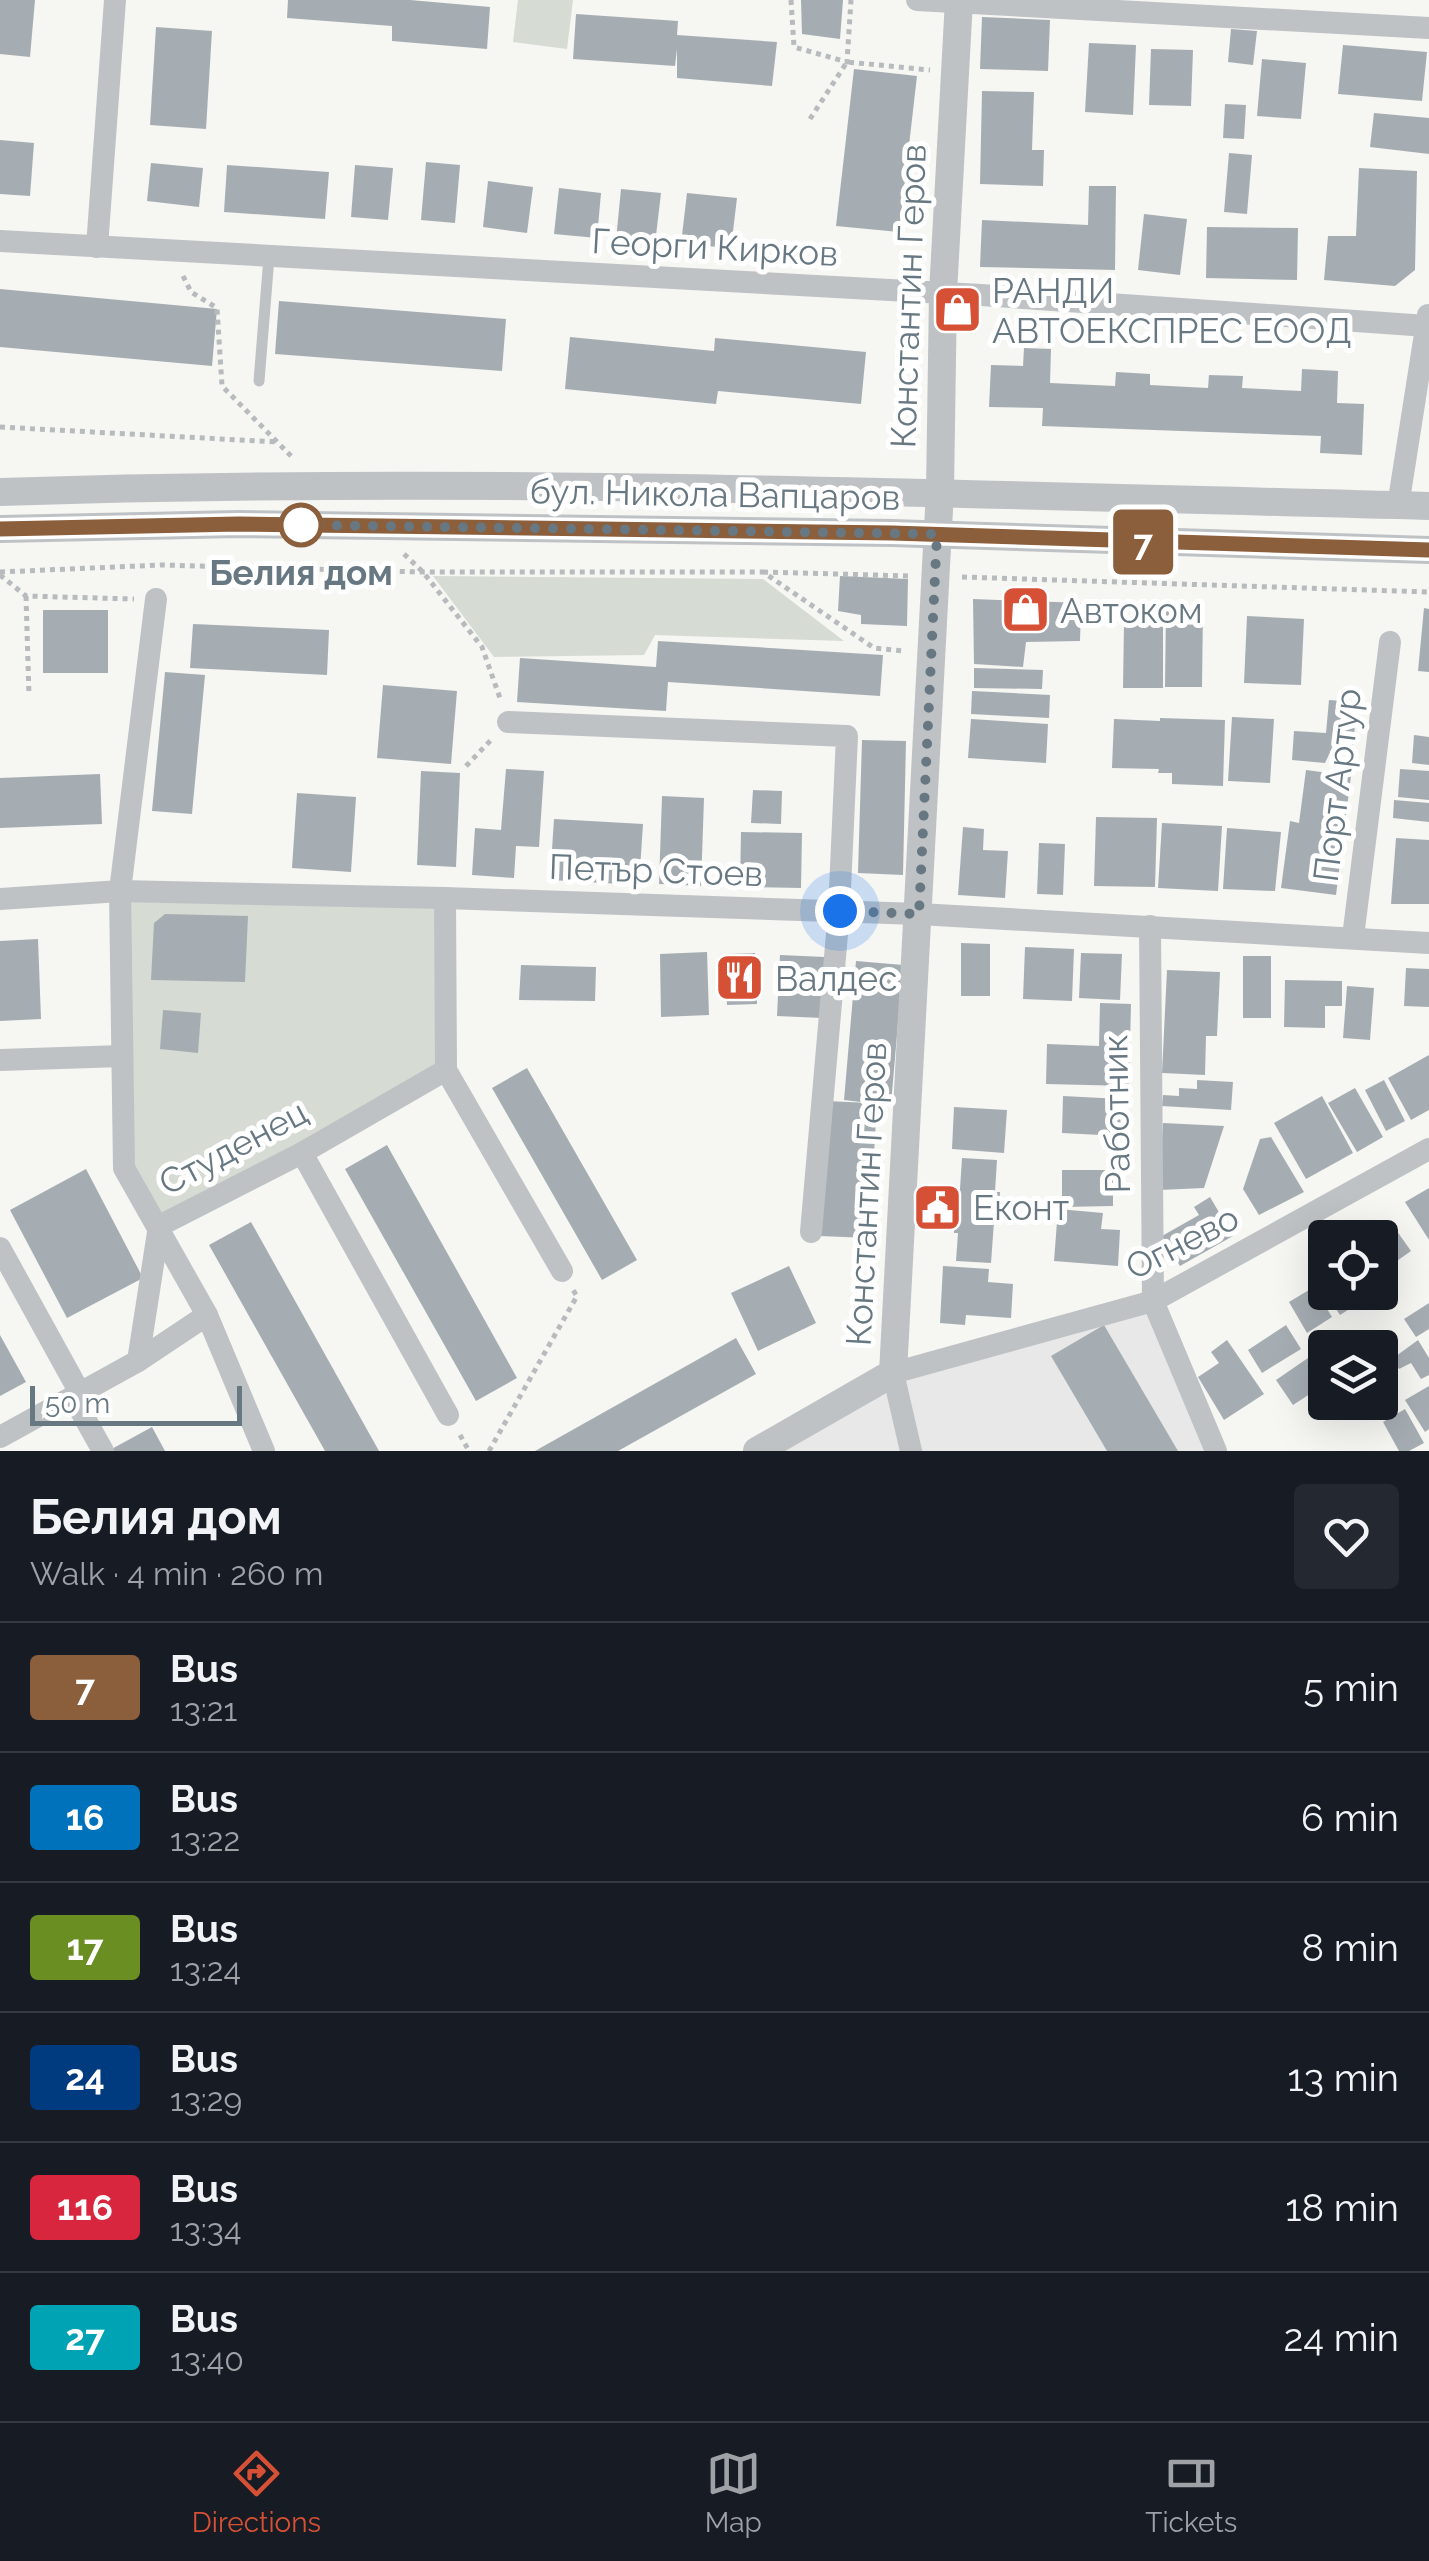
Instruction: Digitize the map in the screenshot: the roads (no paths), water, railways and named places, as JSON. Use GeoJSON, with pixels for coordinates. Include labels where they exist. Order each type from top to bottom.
{"type":"FeatureCollection","features":[{"type":"Feature","properties":{"kind":"street"},"geometry":{"type":"LineString","coordinates":[[96,247],[115,0]]}},
{"type":"Feature","properties":{"kind":"street"},"geometry":{"type":"LineString","coordinates":[[918,0],[1429,28]]}},
{"type":"Feature","properties":{"kind":"street","name":"Константин Геров"},"geometry":{"type":"LineString","coordinates":[[893,1372],[919,914],[928,576],[937,534],[940,491],[943,293],[959,2]]}},
{"type":"Feature","properties":{"kind":"street","name":"Георги Кирков"},"geometry":{"type":"LineString","coordinates":[[0,242],[1428,318]]}},
{"type":"Feature","properties":{"kind":"street"},"geometry":{"type":"LineString","coordinates":[[1398,506],[1426,353],[1428,318]]}},
{"type":"Feature","properties":{"kind":"street","name":"бул. Никола Вапцаров"},"geometry":{"type":"LineString","coordinates":[[0,492],[401,484],[940,491],[1429,506]]}},
{"type":"Feature","properties":{"kind":"street","name":"бул. Никола Вапцаров"},"geometry":{"type":"LineString","coordinates":[[0,529],[239,524],[937,534],[1429,550]]}},
{"type":"Feature","properties":{"kind":"street"},"geometry":{"type":"LineString","coordinates":[[156,599],[120,891],[124,1168],[207,1314],[264,1451]]}},
{"type":"Feature","properties":{"kind":"street","name":"Порт Артур"},"geometry":{"type":"LineString","coordinates":[[1353,936],[1390,642]]}},
{"type":"Feature","properties":{"kind":"street"},"geometry":{"type":"LineString","coordinates":[[508,722],[847,736],[840,911],[811,1232]]}},
{"type":"Feature","properties":{"kind":"street","name":"Петър Стоев"},"geometry":{"type":"LineString","coordinates":[[0,899],[120,891],[445,898],[919,914],[1429,943]]}},
{"type":"Feature","properties":{"kind":"street"},"geometry":{"type":"LineString","coordinates":[[445,898],[446,1070],[562,1270]]}},
{"type":"Feature","properties":{"kind":"street","name":"Работник"},"geometry":{"type":"LineString","coordinates":[[1150,926],[1153,1301]]}},
{"type":"Feature","properties":{"kind":"street"},"geometry":{"type":"LineString","coordinates":[[0,1060],[122,1056]]}},
{"type":"Feature","properties":{"kind":"street","name":"Студенец"},"geometry":{"type":"LineString","coordinates":[[138,1362],[159,1226],[302,1152],[446,1070]]}},
{"type":"Feature","properties":{"kind":"street","name":"Огнево"},"geometry":{"type":"LineString","coordinates":[[893,1372],[1153,1301],[1429,1149]]}},
{"type":"Feature","properties":{"kind":"street"},"geometry":{"type":"LineString","coordinates":[[302,1152],[448,1415]]}},
{"type":"Feature","properties":{"kind":"street"},"geometry":{"type":"LineString","coordinates":[[0,1248],[102,1451]]}},
{"type":"Feature","properties":{"kind":"street"},"geometry":{"type":"LineString","coordinates":[[1153,1301],[1216,1451]]}},
{"type":"Feature","properties":{"kind":"street"},"geometry":{"type":"LineString","coordinates":[[0,1437],[138,1362],[207,1314]]}},
{"type":"Feature","properties":{"kind":"street"},"geometry":{"type":"LineString","coordinates":[[757,1451],[893,1372],[911,1451]]}},
{"type":"Feature","properties":{"kind":"lane"},"geometry":{"type":"LineString","coordinates":[[259,381],[269,256]]}},
{"type":"Feature","properties":{"kind":"place","name":"РАНДИ АВТОЕКСПРЕС ЕООД"},"geometry":{"type":"Point","coordinates":[957,310]}},
{"type":"Feature","properties":{"kind":"place","name":"Белия дом"},"geometry":{"type":"Point","coordinates":[301,525]}},
{"type":"Feature","properties":{"kind":"place","name":"Автоком"},"geometry":{"type":"Point","coordinates":[1025,610]}},
{"type":"Feature","properties":{"kind":"place","name":"Валдес"},"geometry":{"type":"Point","coordinates":[740,978]}},
{"type":"Feature","properties":{"kind":"place","name":"Еконт"},"geometry":{"type":"Point","coordinates":[938,1207]}}]}
